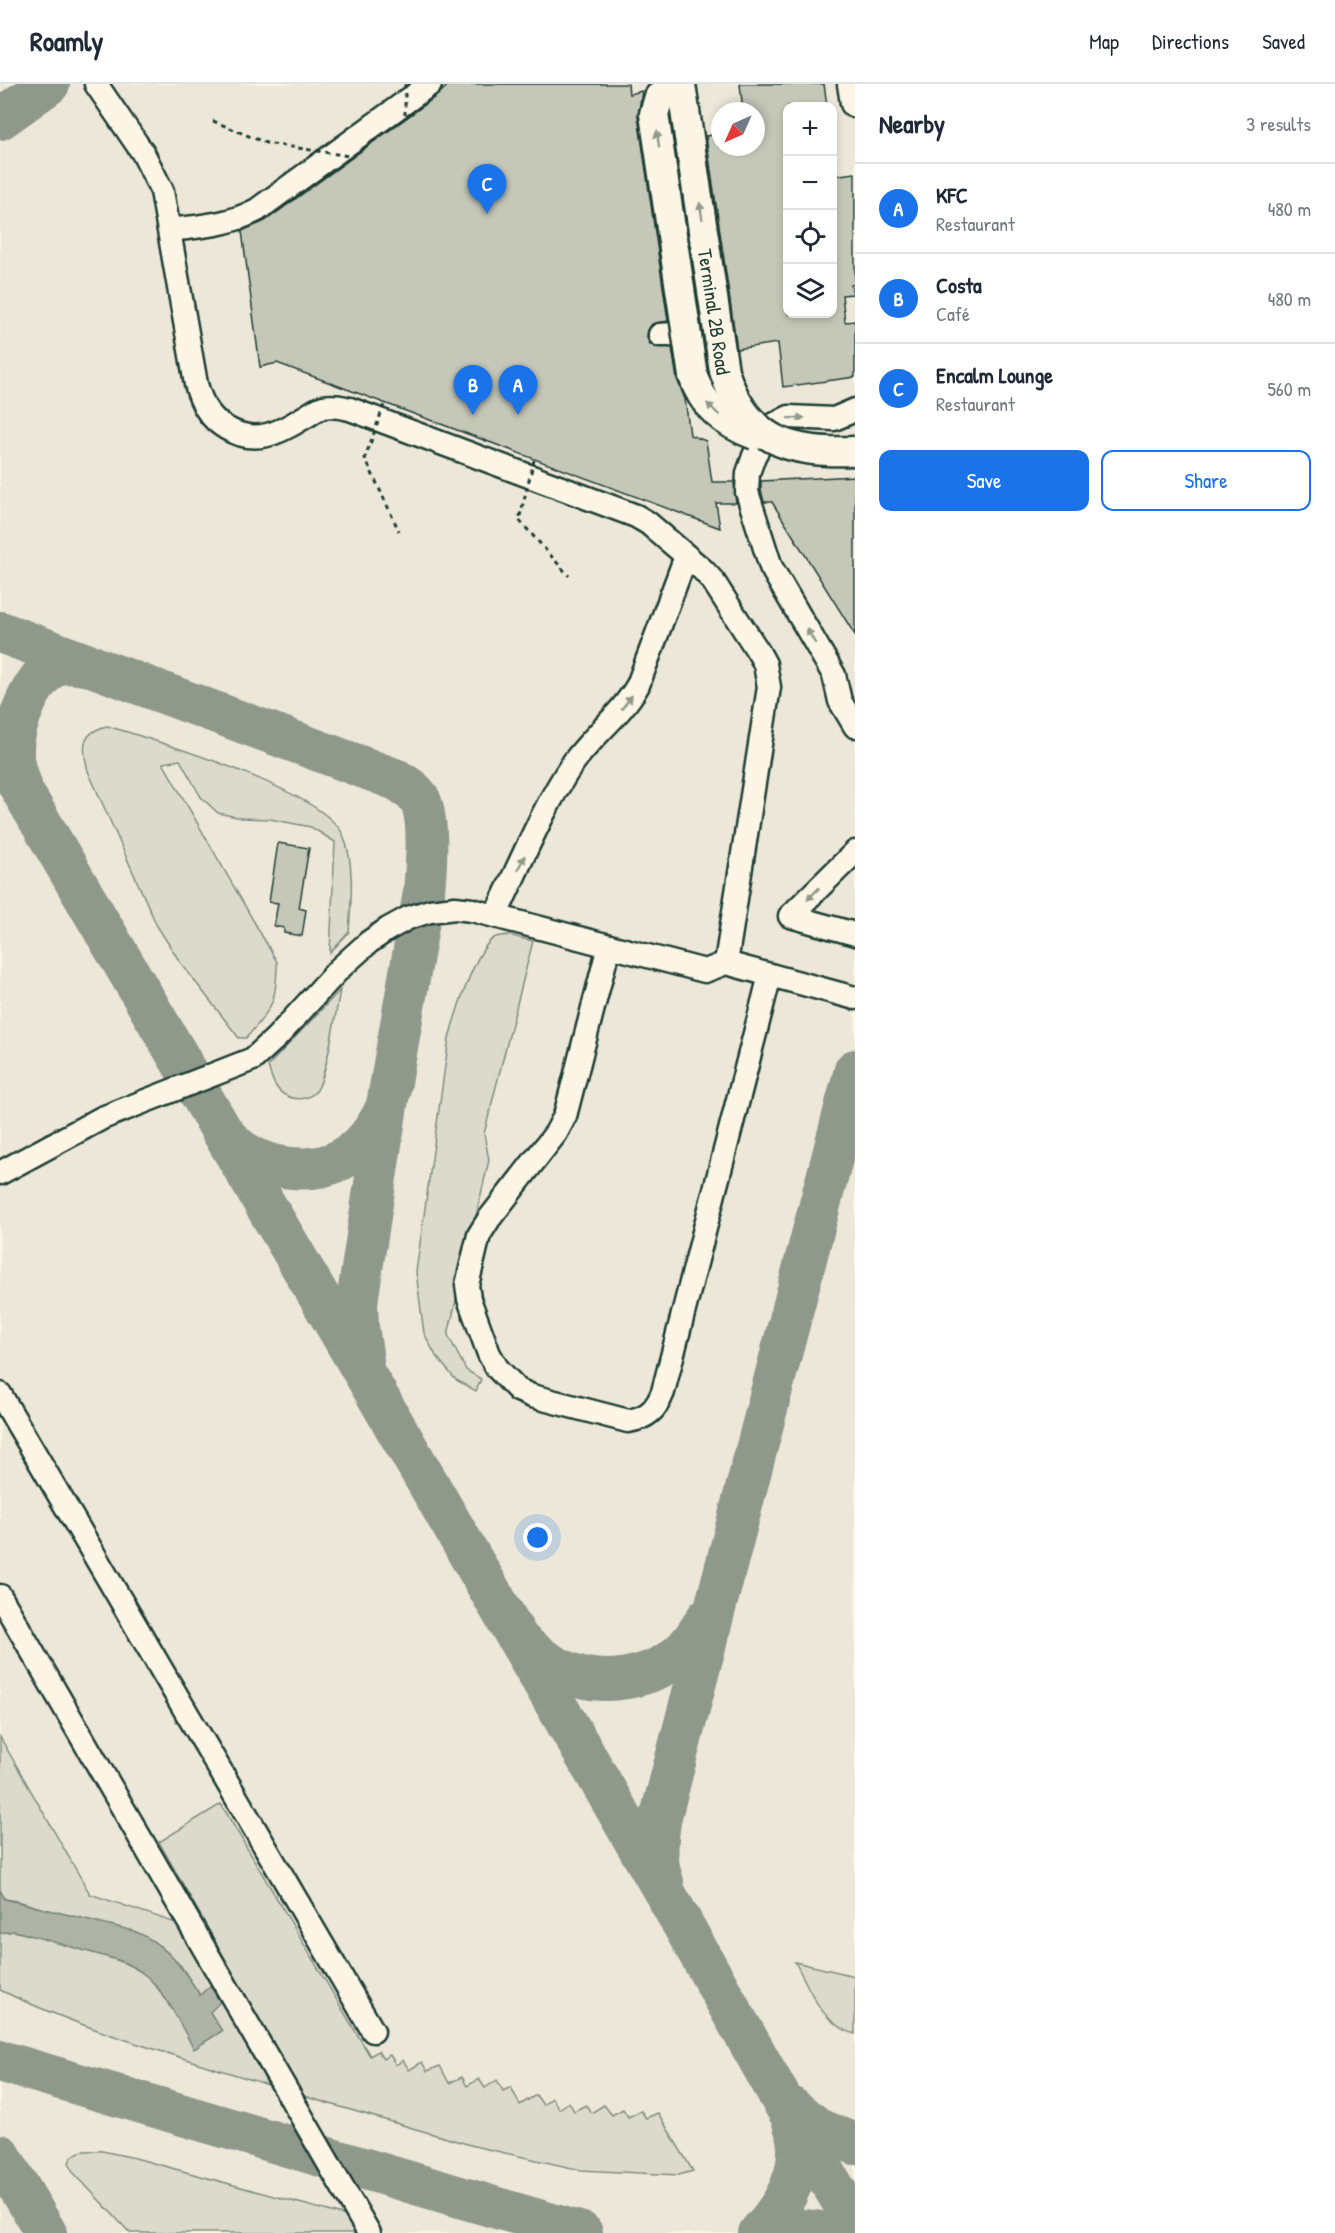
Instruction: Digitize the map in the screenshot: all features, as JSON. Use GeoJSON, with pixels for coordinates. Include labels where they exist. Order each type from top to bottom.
{"type":"FeatureCollection","features":[{"type":"Feature","properties":{"kind":"main road"},"geometry":{"type":"LineString","coordinates":[[670,84],[659,97],[654,114],[673,334],[703,399],[720,416],[752,434],[783,444]]}},
{"type":"Feature","properties":{"kind":"main road","name":"Terminal 2B Road"},"geometry":{"type":"LineString","coordinates":[[681,84],[724,371],[729,388],[752,423],[770,438],[798,448],[855,451]]}},
{"type":"Feature","properties":{"kind":"main road"},"geometry":{"type":"LineString","coordinates":[[852,84],[855,103]]}},
{"type":"Feature","properties":{"kind":"lane"},"geometry":{"type":"LineString","coordinates":[[96,84],[143,153],[162,190],[196,384],[203,405],[221,425],[243,436],[268,436],[280,432],[322,408],[335,406],[350,409],[636,516],[648,522],[703,570],[719,590],[765,664],[768,680],[768,700],[726,963]]}},
{"type":"Feature","properties":{"kind":"lane"},"geometry":{"type":"LineString","coordinates":[[170,230],[223,224],[241,219],[257,210],[430,84]]}},
{"type":"Feature","properties":{"kind":"lane"},"geometry":{"type":"LineString","coordinates":[[855,410],[834,419],[789,417],[771,426],[754,456],[748,473],[747,492],[771,567],[834,675],[855,697]]}},
{"type":"Feature","properties":{"kind":"lane"},"geometry":{"type":"LineString","coordinates":[[495,916],[559,785],[586,746],[618,713],[634,692],[686,556]]}},
{"type":"Feature","properties":{"kind":"lane"},"geometry":{"type":"LineString","coordinates":[[834,675],[840,701],[855,726]]}},
{"type":"Feature","properties":{"kind":"lane"},"geometry":{"type":"LineString","coordinates":[[855,852],[790,916],[855,934]]}},
{"type":"Feature","properties":{"kind":"lane"},"geometry":{"type":"LineString","coordinates":[[0,1173],[102,1118],[254,1059],[340,968],[369,942],[408,918],[430,911],[454,908],[472,910],[705,971],[726,963],[855,998]]}},
{"type":"Feature","properties":{"kind":"lane"},"geometry":{"type":"LineString","coordinates":[[609,946],[565,1116],[556,1132],[479,1235],[467,1285],[469,1299],[489,1354],[508,1381],[518,1390],[532,1396],[628,1421],[650,1414],[663,1392],[770,975]]}},
{"type":"Feature","properties":{"kind":"lane"},"geometry":{"type":"LineString","coordinates":[[0,1394],[373,2031]]}},
{"type":"Feature","properties":{"kind":"lane"},"geometry":{"type":"LineString","coordinates":[[0,1596],[369,2233]]}},
{"type":"Feature","properties":{"kind":"path"},"geometry":{"type":"LineString","coordinates":[[405,84],[405,115]]}},
{"type":"Feature","properties":{"kind":"path"},"geometry":{"type":"LineString","coordinates":[[213,121],[266,143],[349,156]]}},
{"type":"Feature","properties":{"kind":"path"},"geometry":{"type":"LineString","coordinates":[[384,405],[365,458],[399,531]]}},
{"type":"Feature","properties":{"kind":"path"},"geometry":{"type":"LineString","coordinates":[[534,460],[519,520],[569,576]]}},
{"type":"Feature","properties":{"kind":"shaded area"},"geometry":{"type":"Polygon","coordinates":[[[0,84],[855,84],[855,2233],[0,2233],[0,84]]]}},
{"type":"Feature","properties":{"kind":"shaded area"},"geometry":{"type":"Polygon","coordinates":[[[107,726],[198,755],[274,785],[306,802],[331,820],[344,837],[351,872],[349,932],[330,953],[335,842],[311,827],[270,819],[242,818],[218,813],[201,797],[180,760],[163,763],[277,962],[276,987],[271,1004],[246,1038],[239,1038],[180,962],[157,926],[88,771],[84,749],[87,738],[98,729],[107,726]]]}},
{"type":"Feature","properties":{"kind":"shaded area"},"geometry":{"type":"Polygon","coordinates":[[[508,935],[533,941],[484,1134],[489,1160],[448,1335],[466,1370],[481,1379],[476,1391],[456,1380],[436,1356],[424,1333],[416,1272],[449,1038],[467,984],[480,955],[494,938],[508,935]]]}},
{"type":"Feature","properties":{"kind":"shaded area"},"geometry":{"type":"Polygon","coordinates":[[[340,990],[328,1057],[317,1090],[309,1097],[295,1099],[287,1096],[278,1090],[268,1066],[340,990]]]}},
{"type":"Feature","properties":{"kind":"shaded area"},"geometry":{"type":"Polygon","coordinates":[[[0,1737],[90,1894],[182,1925],[268,2085],[98,2030],[0,1990],[0,1933],[14,1931],[104,1955],[137,1969],[154,1983],[170,2007],[209,2012],[211,1987],[200,1996],[181,1966],[160,1946],[18,1901],[5,1899],[0,1890],[0,1737]]]}},
{"type":"Feature","properties":{"kind":"shaded area"},"geometry":{"type":"Polygon","coordinates":[[[221,1804],[370,2056],[378,2051],[383,2059],[390,2055],[396,2065],[403,2060],[409,2070],[422,2062],[427,2071],[440,2066],[449,2083],[462,2077],[467,2086],[479,2079],[485,2088],[497,2080],[503,2091],[511,2087],[520,2105],[536,2095],[543,2105],[552,2098],[559,2109],[569,2102],[574,2111],[586,2105],[591,2113],[604,2105],[612,2115],[623,2109],[628,2117],[641,2111],[646,2118],[658,2113],[693,2171],[679,2175],[581,2170],[474,2146],[303,2096],[159,1842],[221,1804]]]}},
{"type":"Feature","properties":{"kind":"shaded area"},"geometry":{"type":"Polygon","coordinates":[[[0,1890],[5,1899],[134,1931],[145,1936],[172,1957],[200,1995],[210,1986],[220,2002],[210,2012],[222,2031],[194,2049],[160,1991],[153,1982],[136,1969],[121,1961],[22,1933],[14,1931],[0,1933],[0,1890]]]}},
{"type":"Feature","properties":{"kind":"shaded area"},"geometry":{"type":"Polygon","coordinates":[[[795,1962],[855,1976],[855,2034],[834,2023],[825,2014],[795,1962]]]}},
{"type":"Feature","properties":{"kind":"shaded area"},"geometry":{"type":"Polygon","coordinates":[[[102,2151],[350,2217],[359,2233],[130,2233],[73,2172],[69,2162],[79,2152],[102,2151]]]}},
{"type":"Feature","properties":{"kind":"building"},"geometry":{"type":"Polygon","coordinates":[[[449,84],[628,84],[629,94],[642,91],[638,116],[668,321],[652,324],[647,337],[649,343],[655,347],[672,348],[677,379],[685,399],[690,435],[706,441],[712,482],[734,482],[736,503],[716,503],[720,528],[277,363],[260,367],[242,231],[265,221],[438,95],[449,84]]]}},
{"type":"Feature","properties":{"kind":"building"},"geometry":{"type":"Polygon","coordinates":[[[740,84],[824,84],[826,102],[783,102],[783,318],[837,318],[837,175],[855,173],[855,284],[851,285],[853,294],[842,295],[845,322],[855,321],[855,377],[783,387],[778,343],[737,349],[706,136],[711,135],[711,156],[765,156],[765,102],[742,102],[740,84]]]}},
{"type":"Feature","properties":{"kind":"building"},"geometry":{"type":"Polygon","coordinates":[[[855,476],[855,635],[772,502],[764,502],[761,481],[855,476]]]}},
{"type":"Feature","properties":{"kind":"building"},"geometry":{"type":"Polygon","coordinates":[[[278,843],[309,848],[299,908],[306,910],[302,936],[284,933],[284,928],[274,926],[278,903],[269,902],[278,843]]]}},
{"type":"Feature","properties":{"kind":"taxiway"},"geometry":{"type":"LineString","coordinates":[[0,119],[49,84]]}},
{"type":"Feature","properties":{"kind":"taxiway"},"geometry":{"type":"LineString","coordinates":[[0,632],[397,780],[419,798],[425,817],[426,830],[424,892],[387,1105],[357,1302],[363,1360]]}},
{"type":"Feature","properties":{"kind":"taxiway"},"geometry":{"type":"LineString","coordinates":[[21,785],[14,759],[14,739],[21,713],[34,688],[42,677],[60,664],[92,666]]}},
{"type":"Feature","properties":{"kind":"taxiway"},"geometry":{"type":"LineString","coordinates":[[0,753],[374,1390],[669,1900],[780,2097],[855,2223]]}},
{"type":"Feature","properties":{"kind":"taxiway"},"geometry":{"type":"LineString","coordinates":[[663,1882],[658,1849],[661,1816],[855,1070]]}},
{"type":"Feature","properties":{"kind":"taxiway"},"geometry":{"type":"LineString","coordinates":[[226,1136],[241,1150],[267,1163],[292,1168],[310,1168],[341,1160],[354,1151],[366,1140],[386,1108]]}},
{"type":"Feature","properties":{"kind":"taxiway"},"geometry":{"type":"LineString","coordinates":[[523,1644],[550,1664],[579,1676],[609,1680],[626,1678],[654,1670],[677,1657],[692,1641],[707,1618]]}},
{"type":"Feature","properties":{"kind":"taxiway"},"geometry":{"type":"LineString","coordinates":[[0,2061],[582,2233]]}},
{"type":"Feature","properties":{"kind":"taxiway"},"geometry":{"type":"LineString","coordinates":[[792,2108],[820,2130],[855,2144]]}},
{"type":"Feature","properties":{"kind":"taxiway"},"geometry":{"type":"LineString","coordinates":[[759,2233],[778,2209],[792,2182],[798,2153],[793,2122]]}},
{"type":"Feature","properties":{"kind":"taxiway"},"geometry":{"type":"LineString","coordinates":[[0,2155],[46,2233]]}},
{"type":"Feature","properties":{"kind":"taxiway"},"geometry":{"type":"LineString","coordinates":[[768,2233],[783,2230],[826,2233]]}},
{"type":"Feature","properties":{"kind":"place","name":"Encalm Lounge"},"geometry":{"type":"Point","coordinates":[487,214]}},
{"type":"Feature","properties":{"kind":"place","name":"Costa"},"geometry":{"type":"Point","coordinates":[473,415]}},
{"type":"Feature","properties":{"kind":"place","name":"KFC"},"geometry":{"type":"Point","coordinates":[518,415]}}]}
